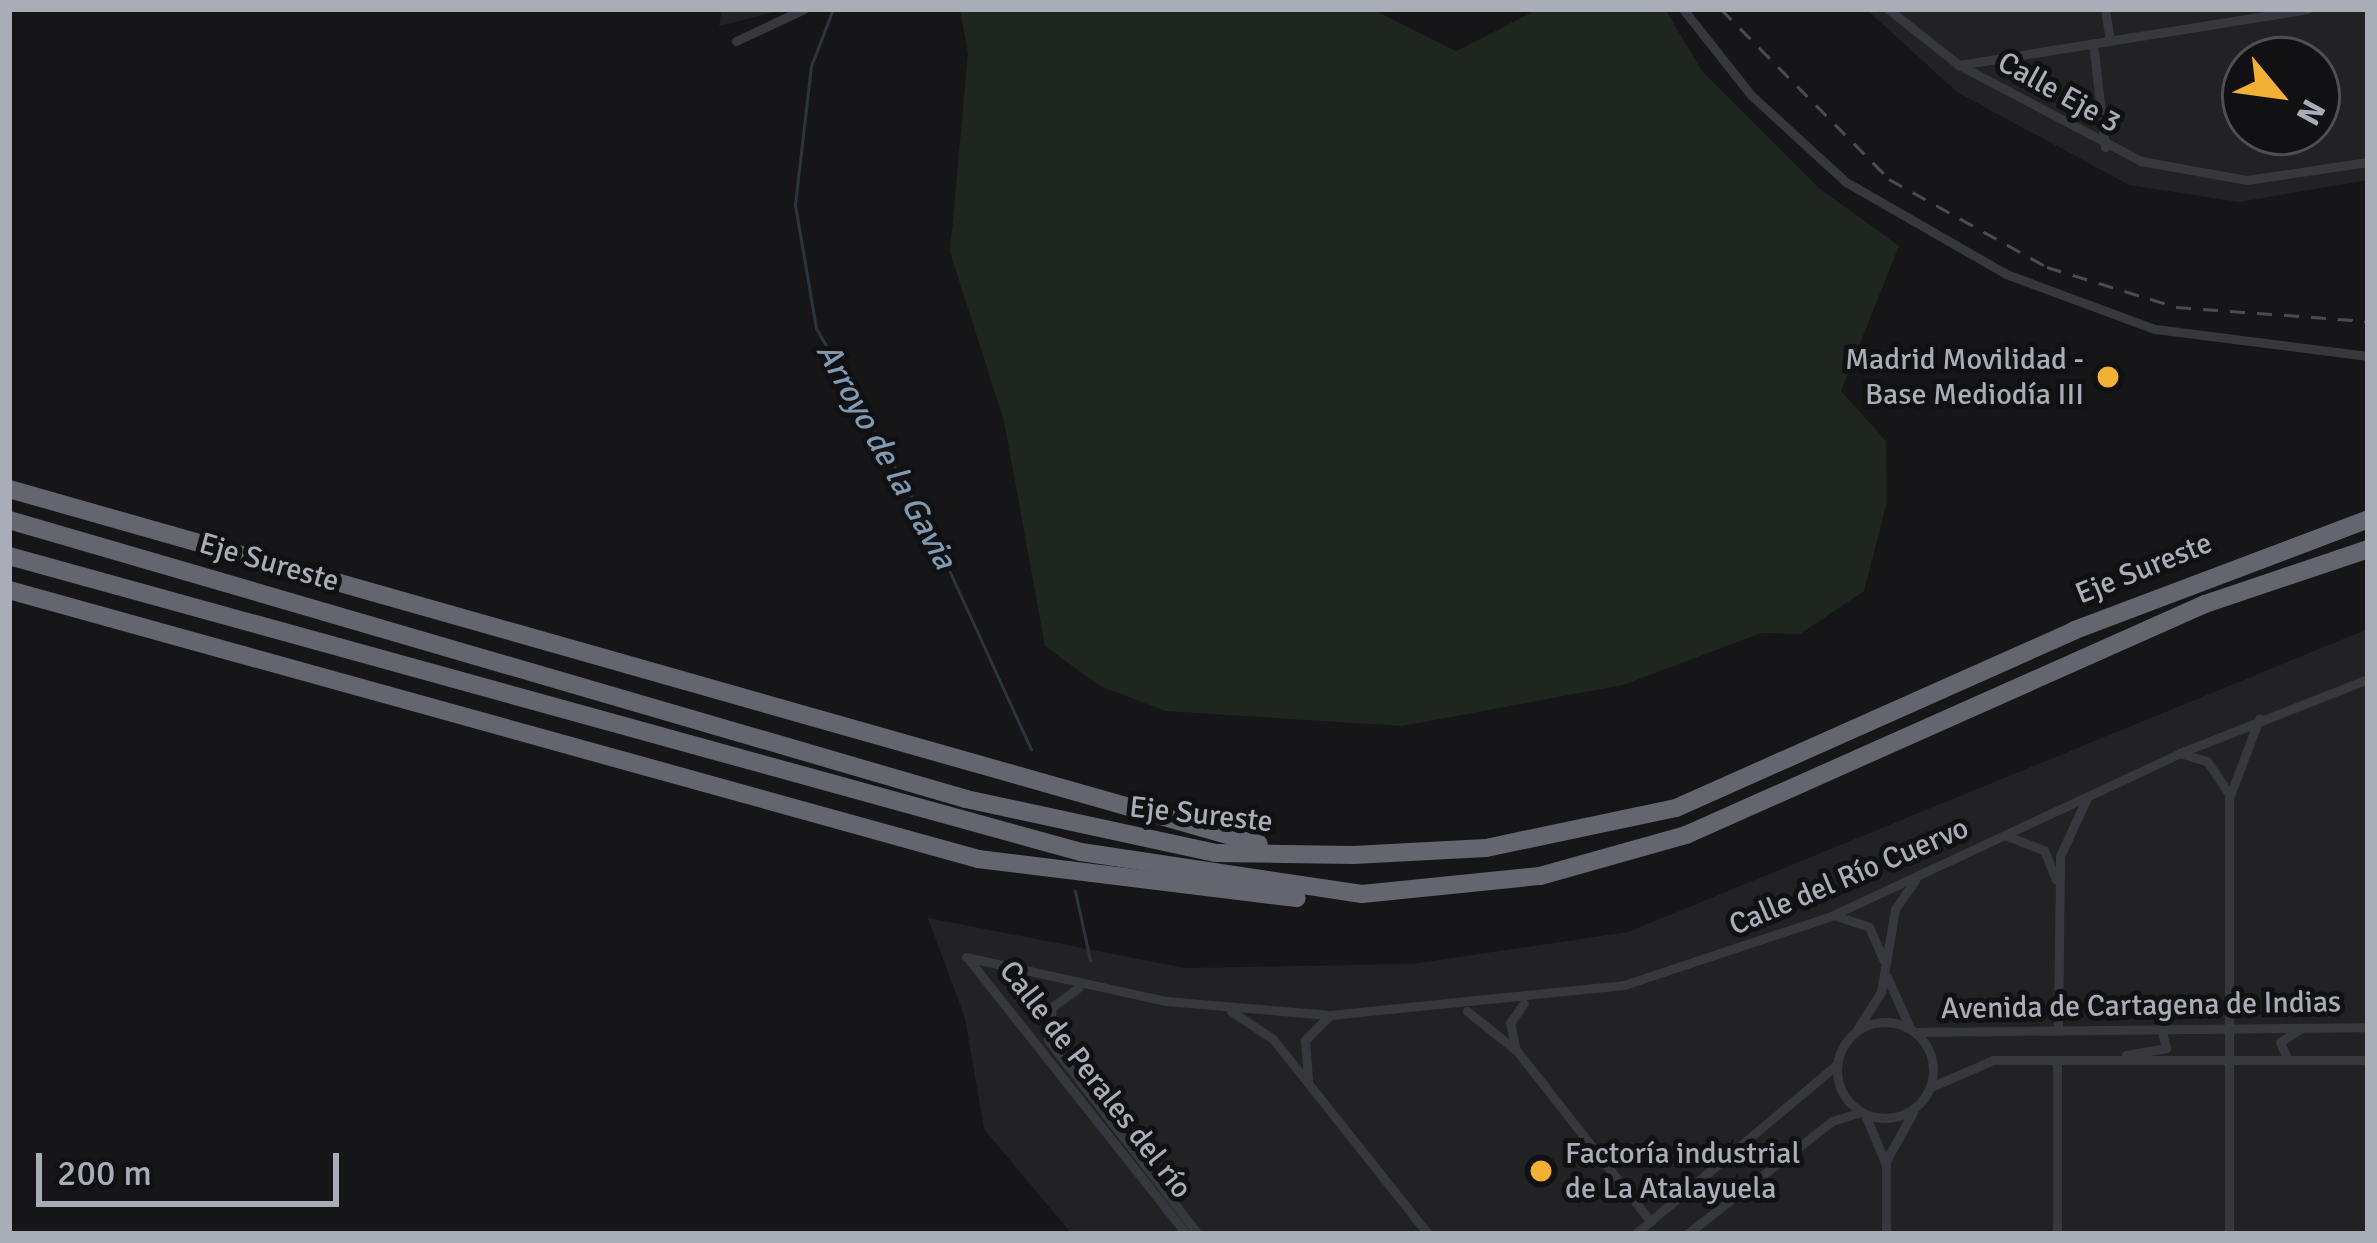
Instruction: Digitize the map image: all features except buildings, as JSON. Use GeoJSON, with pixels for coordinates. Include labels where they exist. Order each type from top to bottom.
{"type":"FeatureCollection","features":[{"type":"Feature","properties":{"kind":"highway"},"geometry":{"type":"LineString","coordinates":[[9,478],[88,510]]}},
{"type":"Feature","properties":{"kind":"highway"},"geometry":{"type":"LineString","coordinates":[[9,489],[1169,826],[1353,855]]}},
{"type":"Feature","properties":{"kind":"highway","name":"Eje Sureste"},"geometry":{"type":"LineString","coordinates":[[9,520],[1034,816],[1216,853],[1353,855],[1486,848],[1676,808],[2096,621],[2368,519]]}},
{"type":"Feature","properties":{"kind":"highway","name":"Eje Sureste"},"geometry":{"type":"LineString","coordinates":[[9,556],[1081,852],[1362,894],[1540,876],[1686,835],[2206,604],[2368,549]]}},
{"type":"Feature","properties":{"kind":"highway"},"geometry":{"type":"LineString","coordinates":[[9,590],[978,859],[1221,894],[1362,894]]}},
{"type":"Feature","properties":{"kind":"highway"},"geometry":{"type":"LineString","coordinates":[[9,599],[72,610]]}},
{"type":"Feature","properties":{"kind":"street"},"geometry":{"type":"LineString","coordinates":[[736,40],[804,9]]}},
{"type":"Feature","properties":{"kind":"street"},"geometry":{"type":"LineString","coordinates":[[1684,9],[1751,95],[1846,182],[2006,274],[2155,329],[2368,356]]}},
{"type":"Feature","properties":{"kind":"street","name":"Calle Eje 3"},"geometry":{"type":"LineString","coordinates":[[1888,9],[1959,65],[2105,147],[2247,180],[2368,162]]}},
{"type":"Feature","properties":{"kind":"street"},"geometry":{"type":"LineString","coordinates":[[2105,9],[2110,40]]}},
{"type":"Feature","properties":{"kind":"street"},"geometry":{"type":"LineString","coordinates":[[1959,65],[2308,9]]}},
{"type":"Feature","properties":{"kind":"street"},"geometry":{"type":"LineString","coordinates":[[2092,44],[2105,147]]}},
{"type":"Feature","properties":{"kind":"street","name":"Calle del Río Cuervo"},"geometry":{"type":"LineString","coordinates":[[966,957],[1083,987],[1226,1008],[1330,1015],[1462,1009],[1624,985],[1831,916],[2261,717],[2355,683],[2368,683]]}},
{"type":"Feature","properties":{"kind":"street"},"geometry":{"type":"LineString","coordinates":[[2229,1234],[2229,798],[2240,748],[2261,717]]}},
{"type":"Feature","properties":{"kind":"street"},"geometry":{"type":"LineString","coordinates":[[2180,753],[2215,767],[2229,798]]}},
{"type":"Feature","properties":{"kind":"street"},"geometry":{"type":"LineString","coordinates":[[2058,1028],[2057,885],[2066,830],[2092,794]]}},
{"type":"Feature","properties":{"kind":"street"},"geometry":{"type":"LineString","coordinates":[[2005,835],[2044,850],[2057,885]]}},
{"type":"Feature","properties":{"kind":"street"},"geometry":{"type":"LineString","coordinates":[[1635,1234],[1818,1090],[1855,1033],[1886,970],[1895,909],[1921,874]]}},
{"type":"Feature","properties":{"kind":"street"},"geometry":{"type":"LineString","coordinates":[[1831,916],[1869,927],[1913,1030],[1932,1056],[1931,1087],[1886,1165]]}},
{"type":"Feature","properties":{"kind":"street","name":"Calle de Perales del río"},"geometry":{"type":"LineString","coordinates":[[966,957],[1186,1234]]}},
{"type":"Feature","properties":{"kind":"street","name":"Calle de Perales del río"},"geometry":{"type":"LineString","coordinates":[[1083,987],[1052,1007],[1048,1040],[1198,1234]]}},
{"type":"Feature","properties":{"kind":"street"},"geometry":{"type":"LineString","coordinates":[[1517,1051],[1510,1023],[1524,1002]]}},
{"type":"Feature","properties":{"kind":"street"},"geometry":{"type":"LineString","coordinates":[[1226,1008],[1266,1032],[1428,1234]]}},
{"type":"Feature","properties":{"kind":"street"},"geometry":{"type":"LineString","coordinates":[[1462,1009],[1517,1051],[1651,1222]]}},
{"type":"Feature","properties":{"kind":"street"},"geometry":{"type":"LineString","coordinates":[[1308,1080],[1304,1040],[1330,1015]]}},
{"type":"Feature","properties":{"kind":"street"},"geometry":{"type":"LineString","coordinates":[[1855,1033],[1886,1022],[1913,1030]]}},
{"type":"Feature","properties":{"kind":"street"},"geometry":{"type":"LineString","coordinates":[[2288,1059],[2281,1042],[2305,1027]]}},
{"type":"Feature","properties":{"kind":"street","name":"Avenida de Cartagena de Indias"},"geometry":{"type":"LineString","coordinates":[[1913,1030],[2368,1027]]}},
{"type":"Feature","properties":{"kind":"street"},"geometry":{"type":"LineString","coordinates":[[2115,1059],[2166,1048],[2160,1028]]}},
{"type":"Feature","properties":{"kind":"street","name":"Avenida de Cartagena de Indias"},"geometry":{"type":"LineString","coordinates":[[1931,1087],[1962,1065],[2115,1059],[2368,1060]]}},
{"type":"Feature","properties":{"kind":"street"},"geometry":{"type":"LineString","coordinates":[[2057,1060],[2057,1234]]}},
{"type":"Feature","properties":{"kind":"street"},"geometry":{"type":"LineString","coordinates":[[1838,1061],[1840,1088],[1863,1113],[1886,1165],[1886,1234]]}},
{"type":"Feature","properties":{"kind":"street"},"geometry":{"type":"LineString","coordinates":[[1687,1234],[1832,1121],[1917,1106]]}},
{"type":"Feature","properties":{"kind":"shaded area"},"geometry":{"type":"Polygon","coordinates":[[[722,9],[786,9],[719,26],[722,9]]]}},
{"type":"Feature","properties":{"kind":"shaded area"},"geometry":{"type":"Polygon","coordinates":[[[960,9],[1372,9],[1456,51],[1539,9],[1665,9],[1702,71],[1819,188],[1899,246],[1841,391],[1886,441],[1887,502],[1864,591],[1800,634],[1761,633],[1623,685],[1402,726],[1165,711],[1100,686],[1045,646],[1004,421],[950,252],[968,53],[960,9]]]}},
{"type":"Feature","properties":{"kind":"shaded area"},"geometry":{"type":"Polygon","coordinates":[[[1866,9],[2368,9],[2368,180],[2239,202],[2129,185],[1957,92],[1866,9]]]}},
{"type":"Feature","properties":{"kind":"shaded area"},"geometry":{"type":"Polygon","coordinates":[[[2368,629],[2368,1234],[1072,1234],[984,1129],[965,1018],[928,918],[1185,968],[1412,964],[1628,932],[2368,629]]]}},
{"type":"Feature","properties":{"kind":"waterway","name":"Arroyo de la Gavia"},"geometry":{"type":"LineString","coordinates":[[833,9],[811,66],[795,205],[816,328],[932,533],[1031,749]]}},
{"type":"Feature","properties":{"kind":"waterway","name":"Arroyo de la Gavia"},"geometry":{"type":"LineString","coordinates":[[1075,891],[1090,960]]}},
{"type":"Feature","properties":{"kind":"railway"},"geometry":{"type":"LineString","coordinates":[[1721,9],[1889,179],[2047,267],[2176,307],[2368,321]]}},
{"type":"Feature","properties":{"kind":"place","name":"Madrid Movilidad - Base Mediodía III"},"geometry":{"type":"Point","coordinates":[2108,377]}},
{"type":"Feature","properties":{"kind":"place","name":"Factoría industrial de La Atalayuela"},"geometry":{"type":"Point","coordinates":[1541,1171]}}]}
